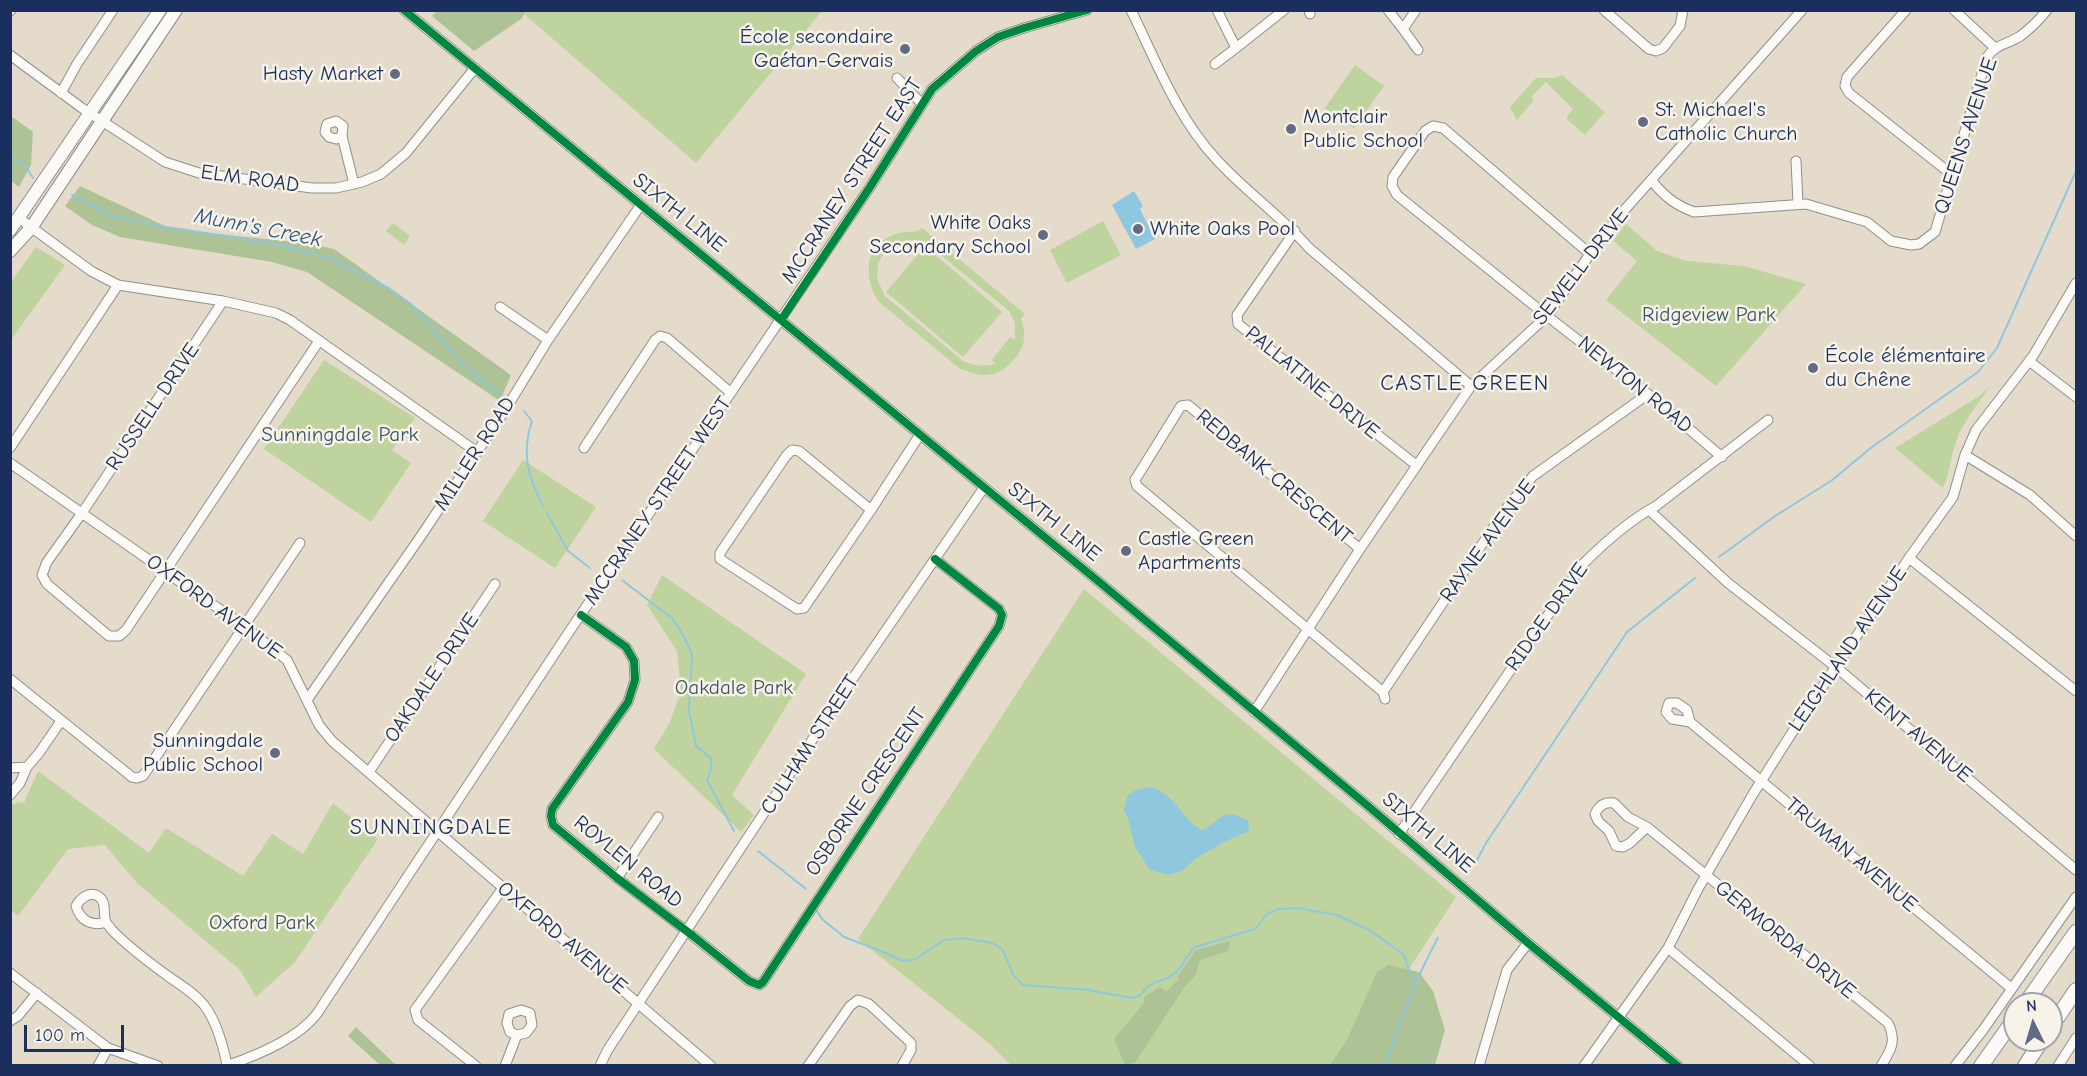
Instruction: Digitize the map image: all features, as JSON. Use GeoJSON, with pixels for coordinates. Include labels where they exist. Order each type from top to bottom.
{"type":"FeatureCollection","features":[{"type":"Feature","properties":{"kind":"highway"},"geometry":{"type":"LineString","coordinates":[[2034,992],[2076,932]]}},
{"type":"Feature","properties":{"kind":"highway"},"geometry":{"type":"LineString","coordinates":[[2063,1009],[2076,990]]}},
{"type":"Feature","properties":{"kind":"highway"},"geometry":{"type":"LineString","coordinates":[[1981,1065],[2003,1035]]}},
{"type":"Feature","properties":{"kind":"highway"},"geometry":{"type":"LineString","coordinates":[[2025,1065],[2034,1052]]}},
{"type":"Feature","properties":{"kind":"main road"},"geometry":{"type":"LineString","coordinates":[[10,230],[20,219],[160,10]]}},
{"type":"Feature","properties":{"kind":"main road"},"geometry":{"type":"LineString","coordinates":[[10,251],[31,228],[176,10]]}},
{"type":"Feature","properties":{"kind":"street"},"geometry":{"type":"LineString","coordinates":[[61,93],[77,64],[113,10]]}},
{"type":"Feature","properties":{"kind":"street","name":"SIXTH LINE"},"geometry":{"type":"LineString","coordinates":[[404,10],[1368,806],[1528,944],[1678,1065]]}},
{"type":"Feature","properties":{"kind":"street","name":"MCCRANEY STREET EAST"},"geometry":{"type":"LineString","coordinates":[[781,320],[932,89],[960,63],[998,37],[1087,10]]}},
{"type":"Feature","properties":{"kind":"street"},"geometry":{"type":"LineString","coordinates":[[1131,10],[1178,106],[1216,159],[1256,200],[1295,231],[1309,248],[1471,386]]}},
{"type":"Feature","properties":{"kind":"street"},"geometry":{"type":"LineString","coordinates":[[1217,10],[1236,48]]}},
{"type":"Feature","properties":{"kind":"street"},"geometry":{"type":"LineString","coordinates":[[1215,64],[1284,10]]}},
{"type":"Feature","properties":{"kind":"street"},"geometry":{"type":"LineString","coordinates":[[1388,10],[1418,50]]}},
{"type":"Feature","properties":{"kind":"street"},"geometry":{"type":"LineString","coordinates":[[1403,29],[1416,10]]}},
{"type":"Feature","properties":{"kind":"street"},"geometry":{"type":"LineString","coordinates":[[1604,10],[1649,49],[1656,51],[1663,48],[1680,26],[1683,10]]}},
{"type":"Feature","properties":{"kind":"street","name":"SEWELL DRIVE"},"geometry":{"type":"LineString","coordinates":[[1254,712],[1360,549],[1471,386],[1547,316],[1620,215],[1802,10]]}},
{"type":"Feature","properties":{"kind":"street"},"geometry":{"type":"LineString","coordinates":[[1906,10],[1847,77],[1845,86],[1850,93],[1952,173]]}},
{"type":"Feature","properties":{"kind":"street"},"geometry":{"type":"LineString","coordinates":[[1954,10],[1995,48]]}},
{"type":"Feature","properties":{"kind":"street","name":"QUEENS AVENUE"},"geometry":{"type":"LineString","coordinates":[[1652,181],[1673,203],[1694,212],[1806,204],[1867,222],[1891,241],[1911,245],[1919,244],[1935,232],[1986,57],[1995,48],[2019,37],[2047,10]]}},
{"type":"Feature","properties":{"kind":"street","name":"ELM ROAD"},"geometry":{"type":"LineString","coordinates":[[10,55],[89,113],[165,162],[199,173],[312,188],[336,188],[381,174],[406,153],[475,68]]}},
{"type":"Feature","properties":{"kind":"street"},"geometry":{"type":"LineString","coordinates":[[897,78],[922,104]]}},
{"type":"Feature","properties":{"kind":"street","name":"NEWTON ROAD"},"geometry":{"type":"LineString","coordinates":[[1590,254],[1443,128],[1433,126],[1425,130],[1393,177],[1392,186],[1397,195],[1648,394],[1722,457]]}},
{"type":"Feature","properties":{"kind":"street"},"geometry":{"type":"LineString","coordinates":[[342,136],[354,184]]}},
{"type":"Feature","properties":{"kind":"street"},"geometry":{"type":"LineString","coordinates":[[1796,160],[1798,203]]}},
{"type":"Feature","properties":{"kind":"street","name":"MILLER ROAD"},"geometry":{"type":"LineString","coordinates":[[307,700],[421,537],[507,407],[548,340],[640,206]]}},
{"type":"Feature","properties":{"kind":"street"},"geometry":{"type":"LineString","coordinates":[[20,219],[91,270],[118,285],[223,301],[276,313],[290,320],[477,452]]}},
{"type":"Feature","properties":{"kind":"street","name":"PALLATINE DRIVE"},"geometry":{"type":"LineString","coordinates":[[1295,231],[1237,315],[1238,324],[1416,465]]}},
{"type":"Feature","properties":{"kind":"street","name":"LEIGHLAND AVENUE"},"geometry":{"type":"LineString","coordinates":[[1584,1065],[1668,948],[1706,876],[1761,781],[1909,558],[1953,496],[1965,455],[1976,430],[2029,361],[2076,283]]}},
{"type":"Feature","properties":{"kind":"street"},"geometry":{"type":"LineString","coordinates":[[10,448],[118,285]]}},
{"type":"Feature","properties":{"kind":"street","name":"RUSSELL DRIVE"},"geometry":{"type":"LineString","coordinates":[[165,571],[126,630],[119,636],[109,636],[46,584],[42,575],[47,561],[82,513],[223,301]]}},
{"type":"Feature","properties":{"kind":"street"},"geometry":{"type":"LineString","coordinates":[[500,307],[548,340]]}},
{"type":"Feature","properties":{"kind":"street","name":"MCCRANEY STREET WEST"},"geometry":{"type":"LineString","coordinates":[[227,1065],[274,1047],[316,1017],[581,615],[781,320]]}},
{"type":"Feature","properties":{"kind":"street"},"geometry":{"type":"LineString","coordinates":[[584,448],[655,340],[660,336],[667,338],[731,393]]}},
{"type":"Feature","properties":{"kind":"street"},"geometry":{"type":"LineString","coordinates":[[165,571],[319,341]]}},
{"type":"Feature","properties":{"kind":"street"},"geometry":{"type":"LineString","coordinates":[[2029,361],[2076,397]]}},
{"type":"Feature","properties":{"kind":"street","name":"RAYNE AVENUE"},"geometry":{"type":"LineString","coordinates":[[1308,628],[1384,695],[1505,510],[1533,476],[1648,394]]}},
{"type":"Feature","properties":{"kind":"street","name":"REDBANK CRESCENT"},"geometry":{"type":"LineString","coordinates":[[1308,628],[1137,486],[1135,480],[1181,406],[1188,405],[1360,549]]}},
{"type":"Feature","properties":{"kind":"street","name":"RIDGE DRIVE"},"geometry":{"type":"LineString","coordinates":[[1399,834],[1582,565],[1598,549],[1768,420]]}},
{"type":"Feature","properties":{"kind":"street"},"geometry":{"type":"LineString","coordinates":[[871,510],[799,451],[792,450],[720,553],[720,559],[797,609],[804,608],[871,510],[919,436]]}},
{"type":"Feature","properties":{"kind":"street"},"geometry":{"type":"LineString","coordinates":[[1965,455],[2030,495],[2076,536]]}},
{"type":"Feature","properties":{"kind":"street","name":"OXFORD AVENUE"},"geometry":{"type":"LineString","coordinates":[[10,463],[245,627],[287,660],[319,724],[332,741],[710,1065]]}},
{"type":"Feature","properties":{"kind":"street","name":"CULHAM STREET"},"geometry":{"type":"LineString","coordinates":[[600,1065],[739,852],[983,489]]}},
{"type":"Feature","properties":{"kind":"street","name":"KENT AVENUE"},"geometry":{"type":"LineString","coordinates":[[1649,510],[1728,583],[1837,668],[2076,870]]}},
{"type":"Feature","properties":{"kind":"street"},"geometry":{"type":"LineString","coordinates":[[10,679],[132,777],[142,776],[300,543]]}},
{"type":"Feature","properties":{"kind":"street"},"geometry":{"type":"LineString","coordinates":[[1909,558],[2076,691]]}},
{"type":"Feature","properties":{"kind":"street","name":"OSBORNE CRESCENT"},"geometry":{"type":"LineString","coordinates":[[687,931],[749,981],[759,985],[999,626],[1002,615],[999,609],[935,559]]}},
{"type":"Feature","properties":{"kind":"street","name":"OAKDALE DRIVE"},"geometry":{"type":"LineString","coordinates":[[369,772],[495,584]]}},
{"type":"Feature","properties":{"kind":"street","name":"ROYLEN ROAD"},"geometry":{"type":"LineString","coordinates":[[581,615],[626,647],[634,661],[635,680],[627,702],[552,809],[551,816],[554,825],[617,878],[687,931]]}},
{"type":"Feature","properties":{"kind":"street"},"geometry":{"type":"LineString","coordinates":[[10,795],[20,783],[27,767],[61,721]]}},
{"type":"Feature","properties":{"kind":"street","name":"TRUMAN AVENUE"},"geometry":{"type":"LineString","coordinates":[[1690,722],[2011,988]]}},
{"type":"Feature","properties":{"kind":"street"},"geometry":{"type":"LineString","coordinates":[[10,768],[27,767]]}},
{"type":"Feature","properties":{"kind":"street","name":"GERMORDA DRIVE"},"geometry":{"type":"LineString","coordinates":[[1647,827],[1630,843],[1623,847],[1616,846],[1609,831],[1598,821],[1595,814],[1598,807],[1606,802],[1614,802],[1628,817],[1647,827],[1888,1023],[1893,1032],[1892,1048],[1881,1065]]}},
{"type":"Feature","properties":{"kind":"street"},"geometry":{"type":"LineString","coordinates":[[617,878],[658,817]]}},
{"type":"Feature","properties":{"kind":"street"},"geometry":{"type":"LineString","coordinates":[[476,1065],[418,1020],[415,1010],[503,888]]}},
{"type":"Feature","properties":{"kind":"street"},"geometry":{"type":"LineString","coordinates":[[1955,1065],[1983,1030],[2076,897]]}},
{"type":"Feature","properties":{"kind":"street"},"geometry":{"type":"LineString","coordinates":[[106,922],[121,940],[191,991],[206,1006],[223,1045],[227,1065]]}},
{"type":"Feature","properties":{"kind":"street"},"geometry":{"type":"LineString","coordinates":[[1479,1065],[1508,970],[1528,944]]}},
{"type":"Feature","properties":{"kind":"street"},"geometry":{"type":"LineString","coordinates":[[1668,948],[1810,1065]]}},
{"type":"Feature","properties":{"kind":"street"},"geometry":{"type":"LineString","coordinates":[[10,973],[108,1048],[158,1065]]}},
{"type":"Feature","properties":{"kind":"street"},"geometry":{"type":"LineString","coordinates":[[10,1021],[18,1016],[37,993]]}},
{"type":"Feature","properties":{"kind":"street"},"geometry":{"type":"LineString","coordinates":[[808,1065],[850,1006],[858,1000],[869,1004],[911,1043],[911,1050],[902,1065]]}},
{"type":"Feature","properties":{"kind":"street"},"geometry":{"type":"LineString","coordinates":[[505,1065],[517,1035]]}},
{"type":"Feature","properties":{"kind":"street"},"geometry":{"type":"LineString","coordinates":[[2058,1065],[2076,1038]]}},
{"type":"Feature","properties":{"kind":"street"},"geometry":{"type":"LineString","coordinates":[[98,1065],[108,1048]]}},
{"type":"Feature","properties":{"kind":"green space"},"geometry":{"type":"Polygon","coordinates":[[[526,10],[822,11],[696,163],[524,14],[526,10]]]}},
{"type":"Feature","properties":{"kind":"green space"},"geometry":{"type":"Polygon","coordinates":[[[437,11],[526,11],[521,19],[474,51],[432,16],[437,11]]]}},
{"type":"Feature","properties":{"kind":"green space"},"geometry":{"type":"Polygon","coordinates":[[[1355,65],[1384,86],[1354,128],[1325,108],[1355,65]]]}},
{"type":"Feature","properties":{"kind":"green space"},"geometry":{"type":"Polygon","coordinates":[[[1562,75],[1605,112],[1585,135],[1567,119],[1573,109],[1546,82],[1531,97],[1534,100],[1517,120],[1510,107],[1536,78],[1555,78],[1562,75]]]}},
{"type":"Feature","properties":{"kind":"green space"},"geometry":{"type":"Polygon","coordinates":[[[11,116],[33,132],[31,165],[19,187],[11,181],[11,116]]]}},
{"type":"Feature","properties":{"kind":"green space"},"geometry":{"type":"Polygon","coordinates":[[[80,186],[167,227],[305,243],[334,249],[511,375],[500,401],[307,272],[272,262],[120,237],[92,225],[65,206],[80,186]]]}},
{"type":"Feature","properties":{"kind":"green space"},"geometry":{"type":"Polygon","coordinates":[[[1103,221],[1121,255],[1067,283],[1050,250],[1103,221]]]}},
{"type":"Feature","properties":{"kind":"green space"},"geometry":{"type":"Polygon","coordinates":[[[393,223],[410,236],[404,245],[386,231],[393,223]]]}},
{"type":"Feature","properties":{"kind":"green space","name":"Ridgeview Park"},"geometry":{"type":"Polygon","coordinates":[[[1626,224],[1657,251],[1686,261],[1744,266],[1806,284],[1716,386],[1606,300],[1637,261],[1613,241],[1626,224]]]}},
{"type":"Feature","properties":{"kind":"green space"},"geometry":{"type":"Polygon","coordinates":[[[922,228],[1025,314],[1021,319],[1024,333],[1022,348],[1011,363],[999,372],[980,375],[959,368],[879,302],[870,282],[870,261],[873,252],[887,237],[922,228]],[[902,241],[887,248],[878,263],[877,279],[885,296],[963,361],[979,366],[995,364],[992,360],[1010,337],[1015,340],[1015,323],[1009,311],[924,241],[902,241]]]}},
{"type":"Feature","properties":{"kind":"green space"},"geometry":{"type":"Polygon","coordinates":[[[925,246],[1002,312],[963,357],[886,292],[925,246]]]}},
{"type":"Feature","properties":{"kind":"green space"},"geometry":{"type":"Polygon","coordinates":[[[36,247],[65,265],[11,340],[11,282],[36,247]]]}},
{"type":"Feature","properties":{"kind":"green space","name":"Sunningdale Park"},"geometry":{"type":"Polygon","coordinates":[[[324,360],[415,418],[392,450],[411,463],[371,522],[264,449],[324,360]]]}},
{"type":"Feature","properties":{"kind":"green space"},"geometry":{"type":"Polygon","coordinates":[[[1990,386],[1959,434],[1943,488],[1895,448],[1978,397],[1990,386]]]}},
{"type":"Feature","properties":{"kind":"green space"},"geometry":{"type":"Polygon","coordinates":[[[523,460],[596,507],[555,568],[483,521],[523,460]]]}},
{"type":"Feature","properties":{"kind":"green space","name":"Oakdale Park"},"geometry":{"type":"Polygon","coordinates":[[[662,575],[806,674],[732,795],[754,815],[741,832],[654,749],[670,722],[681,692],[677,651],[647,605],[662,575]]]}},
{"type":"Feature","properties":{"kind":"green space"},"geometry":{"type":"Polygon","coordinates":[[[1084,589],[1456,897],[1346,1065],[1011,1065],[990,1044],[858,939],[1084,589]]]}},
{"type":"Feature","properties":{"kind":"green space","name":"Oxford Park"},"geometry":{"type":"Polygon","coordinates":[[[38,771],[149,853],[166,828],[243,876],[272,834],[303,854],[333,803],[378,839],[295,962],[256,997],[240,970],[137,883],[105,845],[68,849],[18,916],[11,910],[11,805],[18,802],[24,803],[38,771]]]}},
{"type":"Feature","properties":{"kind":"green space"},"geometry":{"type":"Polygon","coordinates":[[[1230,941],[1228,951],[1200,960],[1195,976],[1183,989],[1135,1063],[1125,1065],[1114,1039],[1144,1003],[1144,997],[1160,987],[1166,992],[1179,979],[1177,977],[1196,950],[1230,941]]]}},
{"type":"Feature","properties":{"kind":"green space"},"geometry":{"type":"Polygon","coordinates":[[[1388,965],[1419,972],[1433,991],[1445,1030],[1435,1065],[1330,1065],[1347,1040],[1377,972],[1388,965]]]}},
{"type":"Feature","properties":{"kind":"green space"},"geometry":{"type":"Polygon","coordinates":[[[356,1027],[396,1065],[380,1065],[348,1036],[356,1027]]]}},
{"type":"Feature","properties":{"kind":"water","name":"White Oaks Pool"},"geometry":{"type":"Polygon","coordinates":[[[1134,191],[1143,206],[1140,209],[1155,239],[1136,249],[1112,205],[1134,191]]]}},
{"type":"Feature","properties":{"kind":"water"},"geometry":{"type":"Polygon","coordinates":[[[1150,787],[1166,795],[1195,826],[1202,830],[1223,816],[1233,814],[1248,821],[1249,831],[1196,858],[1182,871],[1168,875],[1150,870],[1135,847],[1124,810],[1128,795],[1136,790],[1150,787]]]}},
{"type":"Feature","properties":{"kind":"waterway","name":"Munn's Creek"},"geometry":{"type":"LineString","coordinates":[[10,156],[24,164],[33,178]]}},
{"type":"Feature","properties":{"kind":"waterway"},"geometry":{"type":"LineString","coordinates":[[1719,557],[1775,516],[1831,481],[1872,447],[1978,372],[1997,348],[2076,171]]}},
{"type":"Feature","properties":{"kind":"waterway","name":"Munn's Creek"},"geometry":{"type":"LineString","coordinates":[[72,195],[115,217],[266,242],[330,258],[390,289],[411,304],[460,361],[502,395]]}},
{"type":"Feature","properties":{"kind":"waterway","name":"Munn's Creek"},"geometry":{"type":"LineString","coordinates":[[524,411],[532,421],[527,444],[528,465],[533,485],[543,506]]}},
{"type":"Feature","properties":{"kind":"waterway","name":"Munn's Creek"},"geometry":{"type":"LineString","coordinates":[[547,513],[568,551],[590,568]]}},
{"type":"Feature","properties":{"kind":"waterway"},"geometry":{"type":"LineString","coordinates":[[1475,864],[1486,843],[1627,632],[1695,578]]}},
{"type":"Feature","properties":{"kind":"waterway","name":"Munn's Creek"},"geometry":{"type":"LineString","coordinates":[[622,580],[673,619],[692,654],[689,711],[696,746],[711,758],[711,769],[707,780],[734,831]]}},
{"type":"Feature","properties":{"kind":"waterway","name":"Munn's Creek"},"geometry":{"type":"LineString","coordinates":[[758,851],[806,889]]}},
{"type":"Feature","properties":{"kind":"waterway","name":"Munn's Creek"},"geometry":{"type":"LineString","coordinates":[[817,911],[822,919],[844,937],[903,961],[916,959],[944,940],[963,938],[992,943],[1002,949],[1014,976],[1023,985],[1088,990],[1132,998],[1140,996],[1149,986],[1175,973],[1195,947],[1255,929],[1267,914],[1279,909],[1297,908],[1337,915],[1371,931],[1404,955],[1414,984]]}},
{"type":"Feature","properties":{"kind":"waterway"},"geometry":{"type":"LineString","coordinates":[[1385,1066],[1415,985],[1438,938]]}},
{"type":"Feature","properties":{"kind":"cycle path"},"geometry":{"type":"LineString","coordinates":[[404,10],[1098,581],[1528,943],[1678,1066]]}},
{"type":"Feature","properties":{"kind":"cycle path"},"geometry":{"type":"LineString","coordinates":[[781,320],[932,89],[976,51],[998,37],[1087,10]]}},
{"type":"Feature","properties":{"kind":"cycle path"},"geometry":{"type":"LineString","coordinates":[[581,615],[626,647],[634,661],[635,680],[628,702],[552,809],[553,825],[749,981],[759,985],[999,626],[1002,615],[999,609],[935,559]]}},
{"type":"Feature","properties":{"kind":"place","name":"École secondaire Gaétan-Gervais"},"geometry":{"type":"Point","coordinates":[905,49]}},
{"type":"Feature","properties":{"kind":"place","name":"Hasty Market"},"geometry":{"type":"Point","coordinates":[395,74]}},
{"type":"Feature","properties":{"kind":"place","name":"St. Michael's Catholic Church"},"geometry":{"type":"Point","coordinates":[1643,122]}},
{"type":"Feature","properties":{"kind":"place","name":"Montclair Public School"},"geometry":{"type":"Point","coordinates":[1291,129]}},
{"type":"Feature","properties":{"kind":"place","name":"White Oaks Pool"},"geometry":{"type":"Point","coordinates":[1138,229]}},
{"type":"Feature","properties":{"kind":"place","name":"White Oaks Secondary School"},"geometry":{"type":"Point","coordinates":[1043,235]}},
{"type":"Feature","properties":{"kind":"place","name":"École élémentaire du Chêne"},"geometry":{"type":"Point","coordinates":[1813,368]}},
{"type":"Feature","properties":{"kind":"place","name":"Castle Green Apartments"},"geometry":{"type":"Point","coordinates":[1126,551]}},
{"type":"Feature","properties":{"kind":"place","name":"Sunningdale Public School"},"geometry":{"type":"Point","coordinates":[275,753]}},
{"type":"Feature","properties":{"kind":"district","name":"CASTLE GREEN"},"geometry":{"type":"Point","coordinates":[1465,384]}},
{"type":"Feature","properties":{"kind":"district","name":"SUNNINGDALE"},"geometry":{"type":"Point","coordinates":[431,828]}}]}
